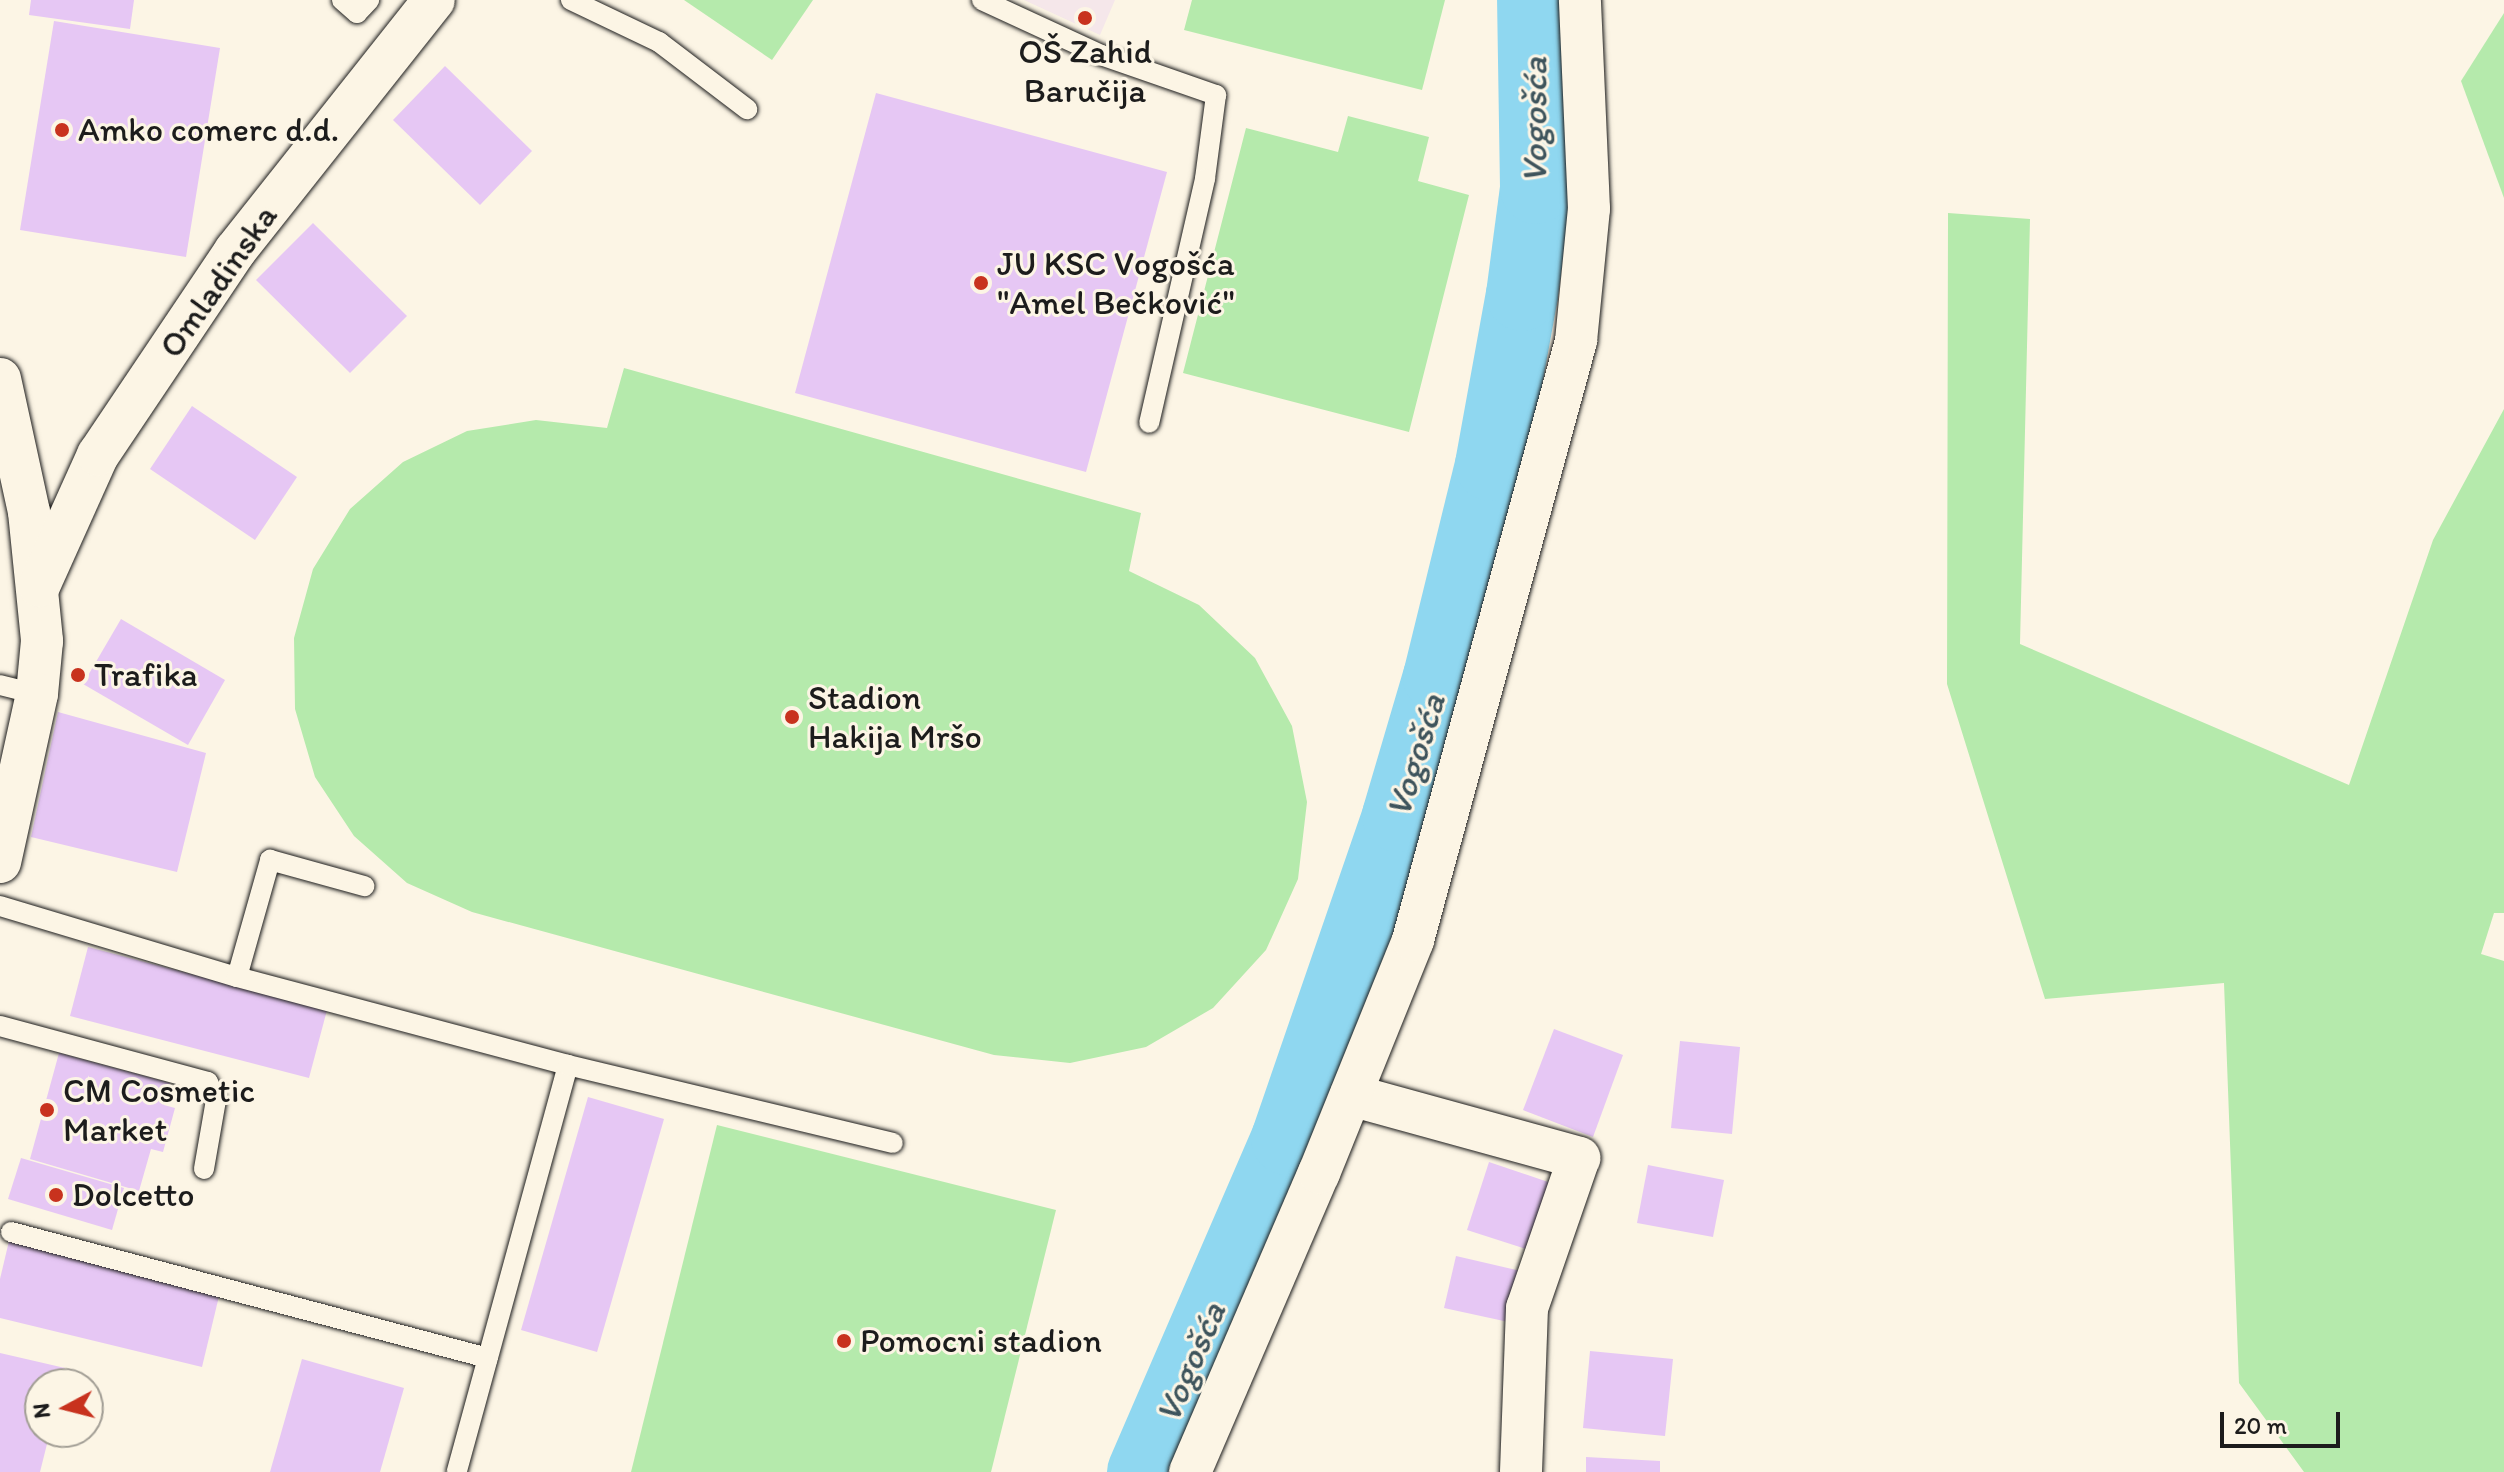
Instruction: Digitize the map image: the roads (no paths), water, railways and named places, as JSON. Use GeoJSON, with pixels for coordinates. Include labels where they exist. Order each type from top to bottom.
{"type":"FeatureCollection","features":[{"type":"Feature","properties":{"kind":"street","name":"Omladinska"},"geometry":{"type":"LineString","coordinates":[[39,586],[98,455],[235,251],[434,0]]}},
{"type":"Feature","properties":{"kind":"street"},"geometry":{"type":"LineString","coordinates":[[1190,1472],[1351,1095],[1413,940],[1576,341],[1589,209],[1580,0]]}},
{"type":"Feature","properties":{"kind":"street"},"geometry":{"type":"LineString","coordinates":[[0,379],[7,436],[39,586],[42,641],[19,690],[0,862]]}},
{"type":"Feature","properties":{"kind":"street"},"geometry":{"type":"LineString","coordinates":[[1351,1095],[1579,1158],[1527,1308],[1521,1472]]}},
{"type":"Feature","properties":{"kind":"lane"},"geometry":{"type":"LineString","coordinates":[[342,0],[357,13],[369,0]]}},
{"type":"Feature","properties":{"kind":"lane"},"geometry":{"type":"LineString","coordinates":[[571,0],[659,42],[747,109]]}},
{"type":"Feature","properties":{"kind":"lane"},"geometry":{"type":"LineString","coordinates":[[982,0],[1101,55],[1216,95],[1205,179],[1149,423]]}},
{"type":"Feature","properties":{"kind":"lane"},"geometry":{"type":"LineString","coordinates":[[237,977],[270,860],[364,886]]}},
{"type":"Feature","properties":{"kind":"lane"},"geometry":{"type":"LineString","coordinates":[[0,906],[237,977],[568,1065],[893,1143]]}},
{"type":"Feature","properties":{"kind":"lane"},"geometry":{"type":"LineString","coordinates":[[0,1026],[208,1082],[216,1100],[204,1169]]}},
{"type":"Feature","properties":{"kind":"lane"},"geometry":{"type":"LineString","coordinates":[[457,1472],[568,1065]]}},
{"type":"Feature","properties":{"kind":"lane"},"geometry":{"type":"LineString","coordinates":[[11,1232],[488,1358]]}},
{"type":"Feature","properties":{"kind":"waterway","name":"Vogošća"},"geometry":{"type":"LineString","coordinates":[[1143,1472],[1287,1139],[1398,816],[1439,677],[1491,465],[1522,295],[1536,188],[1533,0]]}},
{"type":"Feature","properties":{"kind":"place","name":"OŠ Zahid Baručija"},"geometry":{"type":"Point","coordinates":[1085,18]}},
{"type":"Feature","properties":{"kind":"place","name":"Amko comerc d.d."},"geometry":{"type":"Point","coordinates":[62,130]}},
{"type":"Feature","properties":{"kind":"place","name":"JU KSC Vogošća \"Amel Bečković\""},"geometry":{"type":"Point","coordinates":[981,283]}},
{"type":"Feature","properties":{"kind":"place","name":"Trafika"},"geometry":{"type":"Point","coordinates":[78,675]}},
{"type":"Feature","properties":{"kind":"place","name":"Stadion Hakija Mršo"},"geometry":{"type":"Point","coordinates":[792,717]}},
{"type":"Feature","properties":{"kind":"place","name":"CM Cosmetic Market"},"geometry":{"type":"Point","coordinates":[47,1110]}},
{"type":"Feature","properties":{"kind":"place","name":"Dolcetto"},"geometry":{"type":"Point","coordinates":[56,1195]}},
{"type":"Feature","properties":{"kind":"place","name":"Pomocni stadion"},"geometry":{"type":"Point","coordinates":[844,1341]}}]}
